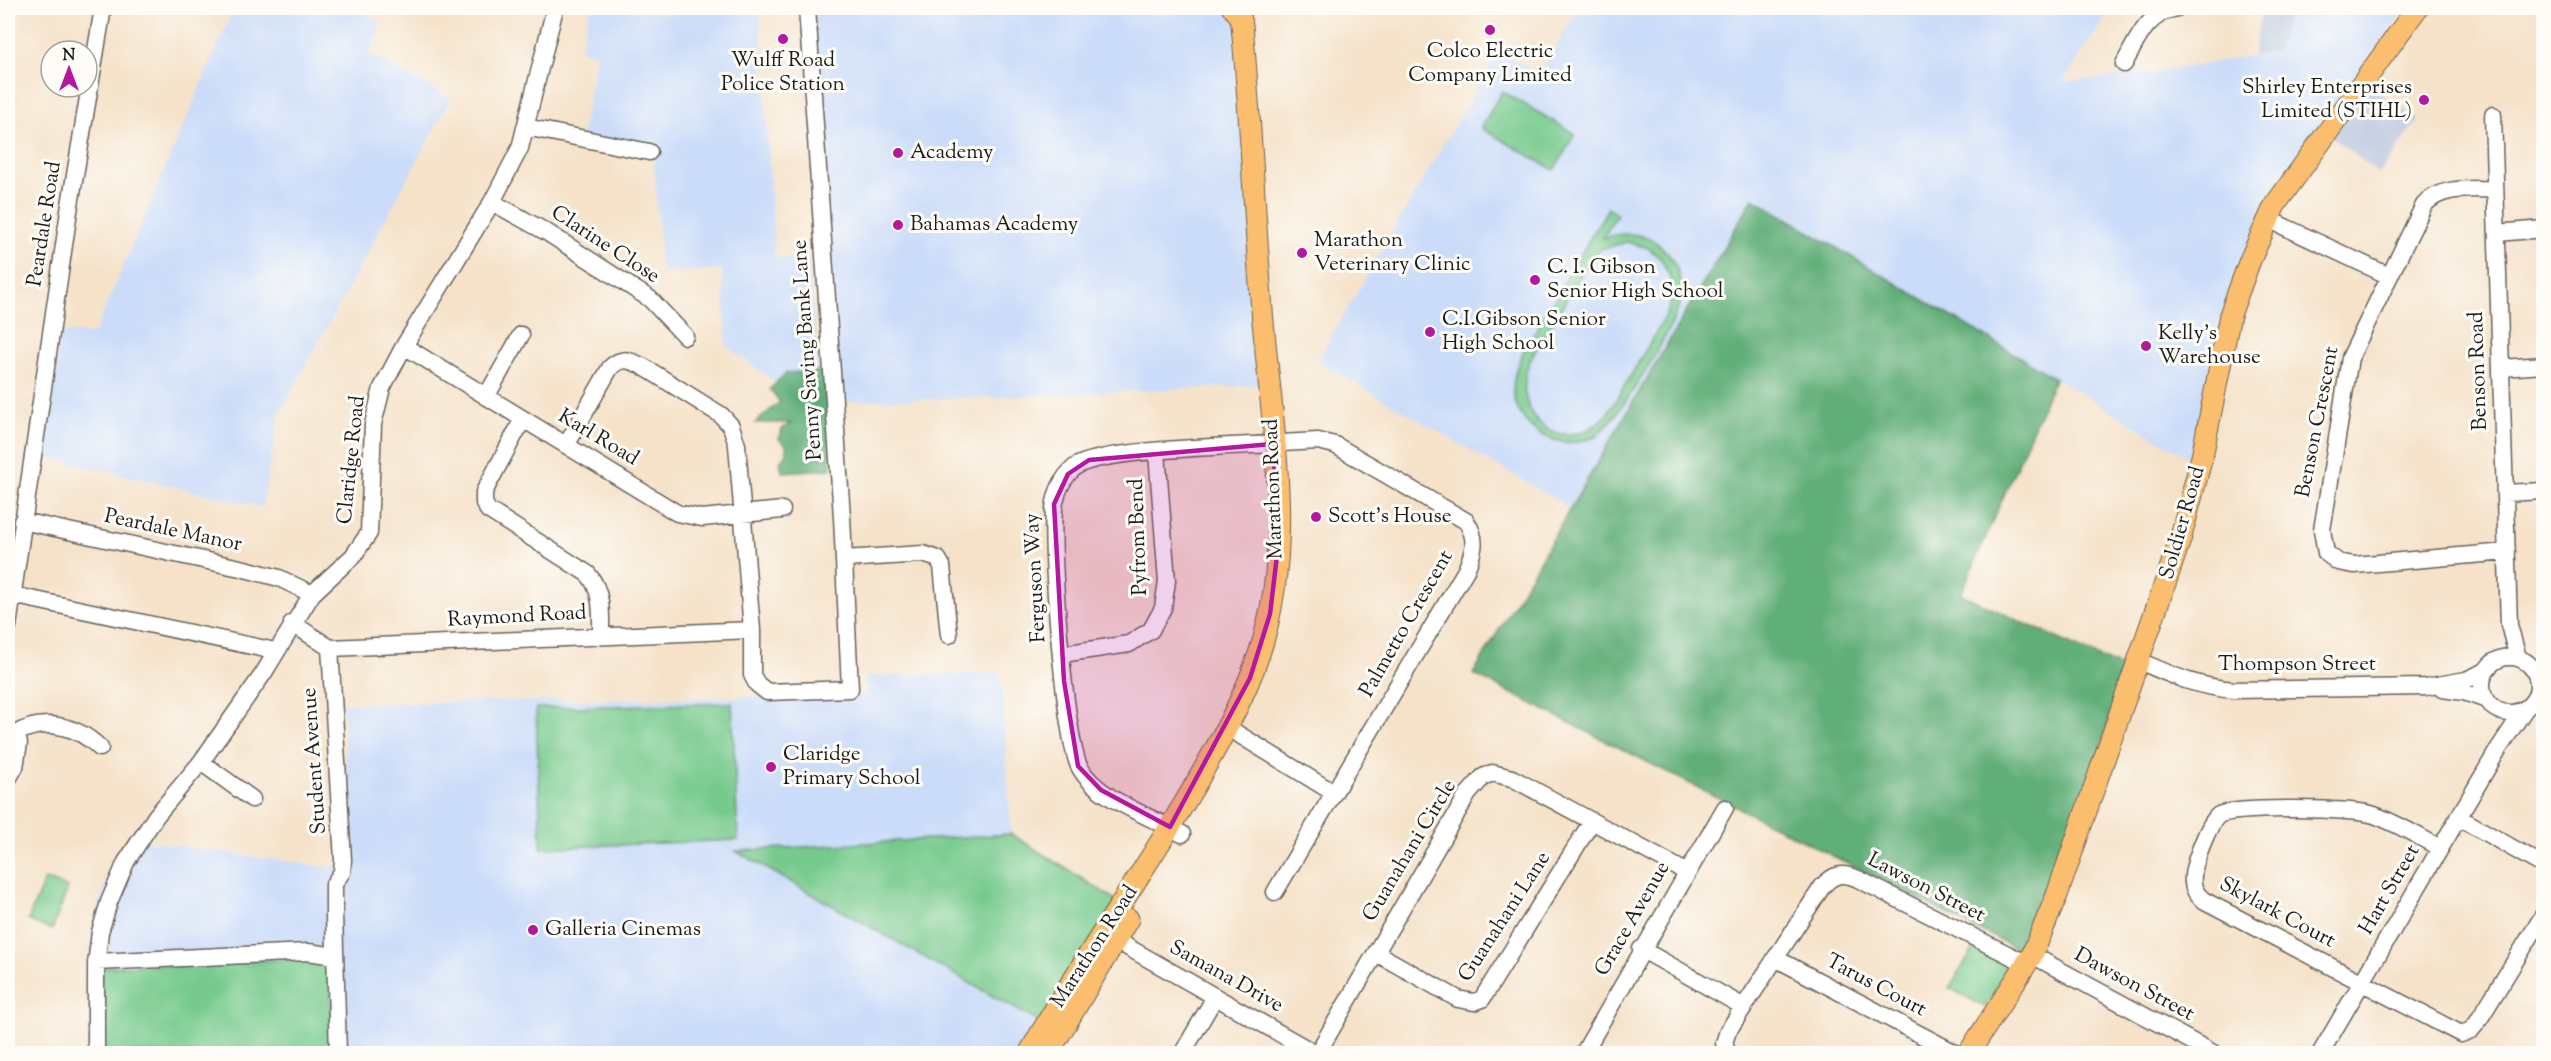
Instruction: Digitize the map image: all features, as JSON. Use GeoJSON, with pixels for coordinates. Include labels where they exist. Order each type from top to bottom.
{"type":"FeatureCollection","features":[{"type":"Feature","properties":{"kind":"main road"},"geometry":{"type":"LineString","coordinates":[[1234,8],[1253,8]]}},
{"type":"Feature","properties":{"kind":"main road","name":"Marathon Road"},"geometry":{"type":"LineString","coordinates":[[1029,1053],[1064,992],[1176,831],[1238,734],[1251,708],[1266,666],[1286,580],[1288,536],[1257,243],[1243,30],[1240,15],[1234,8]]}},
{"type":"Feature","properties":{"kind":"main road","name":"Marathon Road"},"geometry":{"type":"LineString","coordinates":[[1048,1053],[1176,831],[1250,678],[1264,637],[1278,558],[1277,443],[1253,70],[1251,27],[1253,8]]}},
{"type":"Feature","properties":{"kind":"main road","name":"Soldier Road"},"geometry":{"type":"LineString","coordinates":[[1969,1053],[2030,960],[2057,895],[2137,660],[2168,579],[2188,512],[2230,315],[2268,219],[2289,183],[2417,8]]}},
{"type":"Feature","properties":{"kind":"street","name":"Peardale Road"},"geometry":{"type":"LineString","coordinates":[[8,626],[69,211],[103,8]]}},
{"type":"Feature","properties":{"kind":"street","name":"Claridge Road"},"geometry":{"type":"LineString","coordinates":[[96,1053],[96,962],[103,919],[126,862],[156,816],[201,762],[263,674],[292,623],[312,594],[353,556],[369,533],[376,404],[404,346],[492,202],[520,148],[555,8]]}},
{"type":"Feature","properties":{"kind":"street","name":"Penny Saving Bank Lane"},"geometry":{"type":"LineString","coordinates":[[752,630],[752,675],[757,684],[767,692],[850,689],[807,8]]}},
{"type":"Feature","properties":{"kind":"street"},"geometry":{"type":"LineString","coordinates":[[2124,64],[2148,22],[2157,15],[2177,8]]}},
{"type":"Feature","properties":{"kind":"street","name":"Benson Road"},"geometry":{"type":"LineString","coordinates":[[2493,115],[2509,625]]}},
{"type":"Feature","properties":{"kind":"street"},"geometry":{"type":"LineString","coordinates":[[526,128],[650,152]]}},
{"type":"Feature","properties":{"kind":"street","name":"Benson Crescent"},"geometry":{"type":"LineString","coordinates":[[2495,189],[2445,192],[2430,199],[2424,205],[2356,342],[2346,374],[2323,518],[2323,547],[2331,559],[2354,566],[2507,552]]}},
{"type":"Feature","properties":{"kind":"street","name":"Clarine Close"},"geometry":{"type":"LineString","coordinates":[[492,202],[548,233],[650,299],[685,336]]}},
{"type":"Feature","properties":{"kind":"street"},"geometry":{"type":"LineString","coordinates":[[2268,219],[2389,276]]}},
{"type":"Feature","properties":{"kind":"street"},"geometry":{"type":"LineString","coordinates":[[2497,233],[2544,229]]}},
{"type":"Feature","properties":{"kind":"street"},"geometry":{"type":"LineString","coordinates":[[486,397],[521,335]]}},
{"type":"Feature","properties":{"kind":"street","name":"Karl Road"},"geometry":{"type":"LineString","coordinates":[[404,346],[677,513],[702,518],[782,510]]}},
{"type":"Feature","properties":{"kind":"street"},"geometry":{"type":"LineString","coordinates":[[567,444],[610,368],[616,362],[630,360],[710,407],[731,426],[737,445],[752,630]]}},
{"type":"Feature","properties":{"kind":"street"},"geometry":{"type":"LineString","coordinates":[[2501,368],[2544,365]]}},
{"type":"Feature","properties":{"kind":"street"},"geometry":{"type":"LineString","coordinates":[[523,419],[486,486],[484,503],[489,510],[588,574],[594,581],[600,600],[601,636]]}},
{"type":"Feature","properties":{"kind":"street","name":"Palmetto Crescent"},"geometry":{"type":"LineString","coordinates":[[1275,892],[1466,570],[1472,556],[1474,535],[1466,522],[1459,517],[1335,445],[1318,441],[1277,443]]}},
{"type":"Feature","properties":{"kind":"street","name":"Ferguson Way"},"geometry":{"type":"LineString","coordinates":[[1176,831],[1101,790],[1078,766],[1072,742],[1062,654],[1053,534],[1054,504],[1062,483],[1077,466],[1089,460],[1157,452],[1277,443]]}},
{"type":"Feature","properties":{"kind":"street","name":"Pyfrom Bend"},"geometry":{"type":"LineString","coordinates":[[1062,654],[1129,644],[1151,630],[1163,608],[1167,581],[1157,452]]}},
{"type":"Feature","properties":{"kind":"street"},"geometry":{"type":"LineString","coordinates":[[2505,493],[2544,491]]}},
{"type":"Feature","properties":{"kind":"street","name":"Peardale Manor"},"geometry":{"type":"LineString","coordinates":[[22,521],[245,569],[279,578],[312,594]]}},
{"type":"Feature","properties":{"kind":"street"},"geometry":{"type":"LineString","coordinates":[[843,559],[923,554],[938,559],[942,566],[949,635]]}},
{"type":"Feature","properties":{"kind":"street"},"geometry":{"type":"LineString","coordinates":[[12,595],[275,651]]}},
{"type":"Feature","properties":{"kind":"street"},"geometry":{"type":"LineString","coordinates":[[292,623],[330,648]]}},
{"type":"Feature","properties":{"kind":"street"},"geometry":{"type":"LineString","coordinates":[[2509,625],[2517,658]]}},
{"type":"Feature","properties":{"kind":"street"},"geometry":{"type":"LineString","coordinates":[[2426,687],[2466,680],[2486,671],[2500,659],[2509,625]]}},
{"type":"Feature","properties":{"kind":"street","name":"Raymond Road"},"geometry":{"type":"LineString","coordinates":[[330,648],[752,630]]}},
{"type":"Feature","properties":{"kind":"street","name":"Student Avenue"},"geometry":{"type":"LineString","coordinates":[[330,648],[344,860],[342,872],[334,884],[338,1053]]}},
{"type":"Feature","properties":{"kind":"street"},"geometry":{"type":"LineString","coordinates":[[2426,687],[2464,692],[2506,712],[2525,709],[2540,692],[2540,676],[2532,667],[2517,658],[2500,659]]}},
{"type":"Feature","properties":{"kind":"street","name":"Thompson Street"},"geometry":{"type":"LineString","coordinates":[[2137,660],[2182,681],[2202,687],[2234,690],[2426,687]]}},
{"type":"Feature","properties":{"kind":"street"},"geometry":{"type":"LineString","coordinates":[[2486,671],[2483,689],[2500,735],[2499,748]]}},
{"type":"Feature","properties":{"kind":"street","name":"Hart Street"},"geometry":{"type":"LineString","coordinates":[[2320,1053],[2499,748],[2525,709]]}},
{"type":"Feature","properties":{"kind":"street"},"geometry":{"type":"LineString","coordinates":[[8,779],[13,774],[19,743],[11,733],[34,726],[60,726],[92,740],[100,748]]}},
{"type":"Feature","properties":{"kind":"street"},"geometry":{"type":"LineString","coordinates":[[1238,734],[1334,794]]}},
{"type":"Feature","properties":{"kind":"street"},"geometry":{"type":"LineString","coordinates":[[201,762],[252,799]]}},
{"type":"Feature","properties":{"kind":"street","name":"Guanahani Circle"},"geometry":{"type":"LineString","coordinates":[[1316,1053],[1468,794],[1483,777],[1492,773],[1501,773],[1686,872]]}},
{"type":"Feature","properties":{"kind":"street","name":"Grace Avenue"},"geometry":{"type":"LineString","coordinates":[[1583,1053],[1641,949],[1725,808]]}},
{"type":"Feature","properties":{"kind":"street","name":"Skylark Court"},"geometry":{"type":"LineString","coordinates":[[2361,983],[2196,894],[2193,886],[2193,871],[2215,819],[2226,813],[2248,811],[2361,812],[2385,820],[2440,848]]}},
{"type":"Feature","properties":{"kind":"street"},"geometry":{"type":"LineString","coordinates":[[2458,817],[2544,867]]}},
{"type":"Feature","properties":{"kind":"street","name":"Guanahani Lane"},"geometry":{"type":"LineString","coordinates":[[1376,953],[1458,999],[1474,1002],[1482,999],[1592,821]]}},
{"type":"Feature","properties":{"kind":"street","name":"Lawson Street"},"geometry":{"type":"LineString","coordinates":[[1728,1053],[1724,1046],[1726,1035],[1826,882],[1833,876],[1843,874],[1858,879],[2030,960]]}},
{"type":"Feature","properties":{"kind":"street"},"geometry":{"type":"LineString","coordinates":[[2361,983],[2455,1032],[2466,1033],[2477,1023],[2544,914]]}},
{"type":"Feature","properties":{"kind":"street"},"geometry":{"type":"LineString","coordinates":[[308,952],[334,937]]}},
{"type":"Feature","properties":{"kind":"street","name":"Samana Drive"},"geometry":{"type":"LineString","coordinates":[[1114,940],[1316,1053]]}},
{"type":"Feature","properties":{"kind":"street"},"geometry":{"type":"LineString","coordinates":[[1641,949],[1744,1007]]}},
{"type":"Feature","properties":{"kind":"street"},"geometry":{"type":"LineString","coordinates":[[96,962],[308,952],[335,956]]}},
{"type":"Feature","properties":{"kind":"street","name":"Tarus Court"},"geometry":{"type":"LineString","coordinates":[[1775,958],[1957,1053]]}},
{"type":"Feature","properties":{"kind":"street","name":"Dawson Street"},"geometry":{"type":"LineString","coordinates":[[2030,960],[2215,1053]]}},
{"type":"Feature","properties":{"kind":"street"},"geometry":{"type":"LineString","coordinates":[[1182,1053],[1215,997]]}},
{"type":"Feature","properties":{"kind":"highlighted area"},"geometry":{"type":"Polygon","coordinates":[[[1273,444],[1279,539],[1270,614],[1250,678],[1170,827],[1101,790],[1078,766],[1064,681],[1054,504],[1068,474],[1089,460],[1273,444]]]}},
{"type":"Feature","properties":{"kind":"shaded area"},"geometry":{"type":"Polygon","coordinates":[[[234,8],[359,8],[358,11],[382,22],[370,54],[451,99],[279,415],[262,507],[42,456],[60,332],[94,334],[234,8]]]}},
{"type":"Feature","properties":{"kind":"shaded area"},"geometry":{"type":"Polygon","coordinates":[[[590,8],[620,8],[666,13],[760,10],[775,258],[808,259],[819,373],[781,386],[727,347],[722,269],[661,273],[654,158],[580,142],[597,54],[580,50],[590,8]]]}},
{"type":"Feature","properties":{"kind":"shaded area"},"geometry":{"type":"Polygon","coordinates":[[[812,8],[1240,8],[1262,385],[982,398],[838,401],[812,8]]]}},
{"type":"Feature","properties":{"kind":"shaded area"},"geometry":{"type":"Polygon","coordinates":[[[1578,8],[2112,8],[2063,82],[2152,73],[2277,51],[2290,8],[2406,8],[2265,209],[2193,460],[1754,198],[1572,509],[1317,361],[1498,51],[1539,74],[1578,8]]]}},
{"type":"Feature","properties":{"kind":"shaded area"},"geometry":{"type":"Polygon","coordinates":[[[2262,8],[2290,8],[2277,51],[2253,55],[2262,8]]]}},
{"type":"Feature","properties":{"kind":"shaded area"},"geometry":{"type":"Polygon","coordinates":[[[2370,86],[2418,120],[2379,174],[2331,136],[2370,86]]]}},
{"type":"Feature","properties":{"kind":"shaded area"},"geometry":{"type":"Polygon","coordinates":[[[1001,673],[1011,834],[1122,904],[1033,1053],[89,1054],[89,960],[92,927],[100,899],[111,874],[131,839],[324,867],[353,865],[342,704],[866,695],[865,676],[1001,673]]]}},
{"type":"Feature","properties":{"kind":"green space"},"geometry":{"type":"Polygon","coordinates":[[[1502,91],[1575,134],[1554,170],[1481,128],[1502,91]]]}},
{"type":"Feature","properties":{"kind":"green space"},"geometry":{"type":"Polygon","coordinates":[[[1753,198],[2055,378],[1961,594],[2127,670],[2053,885],[2025,953],[1473,674],[1753,198]]]}},
{"type":"Feature","properties":{"kind":"green space"},"geometry":{"type":"Polygon","coordinates":[[[1608,208],[1617,214],[1603,238],[1621,234],[1639,235],[1655,242],[1669,255],[1678,271],[1681,289],[1676,314],[1644,374],[1616,414],[1595,436],[1583,441],[1557,441],[1534,429],[1525,420],[1518,409],[1513,390],[1515,373],[1523,352],[1608,208]],[[1627,242],[1601,249],[1590,260],[1532,356],[1525,379],[1526,399],[1533,416],[1545,428],[1561,434],[1578,433],[1595,425],[1611,409],[1662,323],[1669,308],[1672,292],[1670,277],[1661,259],[1648,248],[1627,242]]]}},
{"type":"Feature","properties":{"kind":"green space"},"geometry":{"type":"Polygon","coordinates":[[[824,371],[831,469],[782,472],[780,461],[787,454],[786,445],[779,439],[782,429],[791,423],[755,423],[780,402],[770,389],[786,373],[824,371]]]}},
{"type":"Feature","properties":{"kind":"green space"},"geometry":{"type":"Polygon","coordinates":[[[732,703],[738,840],[541,848],[536,708],[732,703]]]}},
{"type":"Feature","properties":{"kind":"green space"},"geometry":{"type":"Polygon","coordinates":[[[1011,834],[1119,902],[1046,1026],[736,851],[1011,834]]]}},
{"type":"Feature","properties":{"kind":"green space"},"geometry":{"type":"Polygon","coordinates":[[[45,879],[68,888],[52,930],[28,920],[45,879]]]}},
{"type":"Feature","properties":{"kind":"green space"},"geometry":{"type":"Polygon","coordinates":[[[1975,947],[2012,965],[1985,1007],[1949,988],[1975,947]]]}},
{"type":"Feature","properties":{"kind":"green space"},"geometry":{"type":"Polygon","coordinates":[[[327,958],[336,1053],[97,1054],[101,967],[327,958]]]}},
{"type":"Feature","properties":{"kind":"place","name":"Colco Electric Company Limited"},"geometry":{"type":"Point","coordinates":[1490,30]}},
{"type":"Feature","properties":{"kind":"place","name":"Wulff Road Police Station"},"geometry":{"type":"Point","coordinates":[783,39]}},
{"type":"Feature","properties":{"kind":"place","name":"Shirley Enterprises Limited (STIHL)"},"geometry":{"type":"Point","coordinates":[2424,100]}},
{"type":"Feature","properties":{"kind":"place","name":"Academy"},"geometry":{"type":"Point","coordinates":[898,153]}},
{"type":"Feature","properties":{"kind":"place","name":"Bahamas Academy"},"geometry":{"type":"Point","coordinates":[898,225]}},
{"type":"Feature","properties":{"kind":"place","name":"Marathon Veterinary Clinic"},"geometry":{"type":"Point","coordinates":[1302,253]}},
{"type":"Feature","properties":{"kind":"place","name":"C. I. Gibson Senior High School"},"geometry":{"type":"Point","coordinates":[1535,280]}},
{"type":"Feature","properties":{"kind":"place","name":"C.I.Gibson Senior High School"},"geometry":{"type":"Point","coordinates":[1430,332]}},
{"type":"Feature","properties":{"kind":"place","name":"Kelly's Warehouse"},"geometry":{"type":"Point","coordinates":[2146,346]}},
{"type":"Feature","properties":{"kind":"place","name":"Scott's House"},"geometry":{"type":"Point","coordinates":[1316,517]}},
{"type":"Feature","properties":{"kind":"place","name":"Claridge Primary School"},"geometry":{"type":"Point","coordinates":[771,767]}},
{"type":"Feature","properties":{"kind":"place","name":"Galleria Cinemas"},"geometry":{"type":"Point","coordinates":[533,930]}}]}
